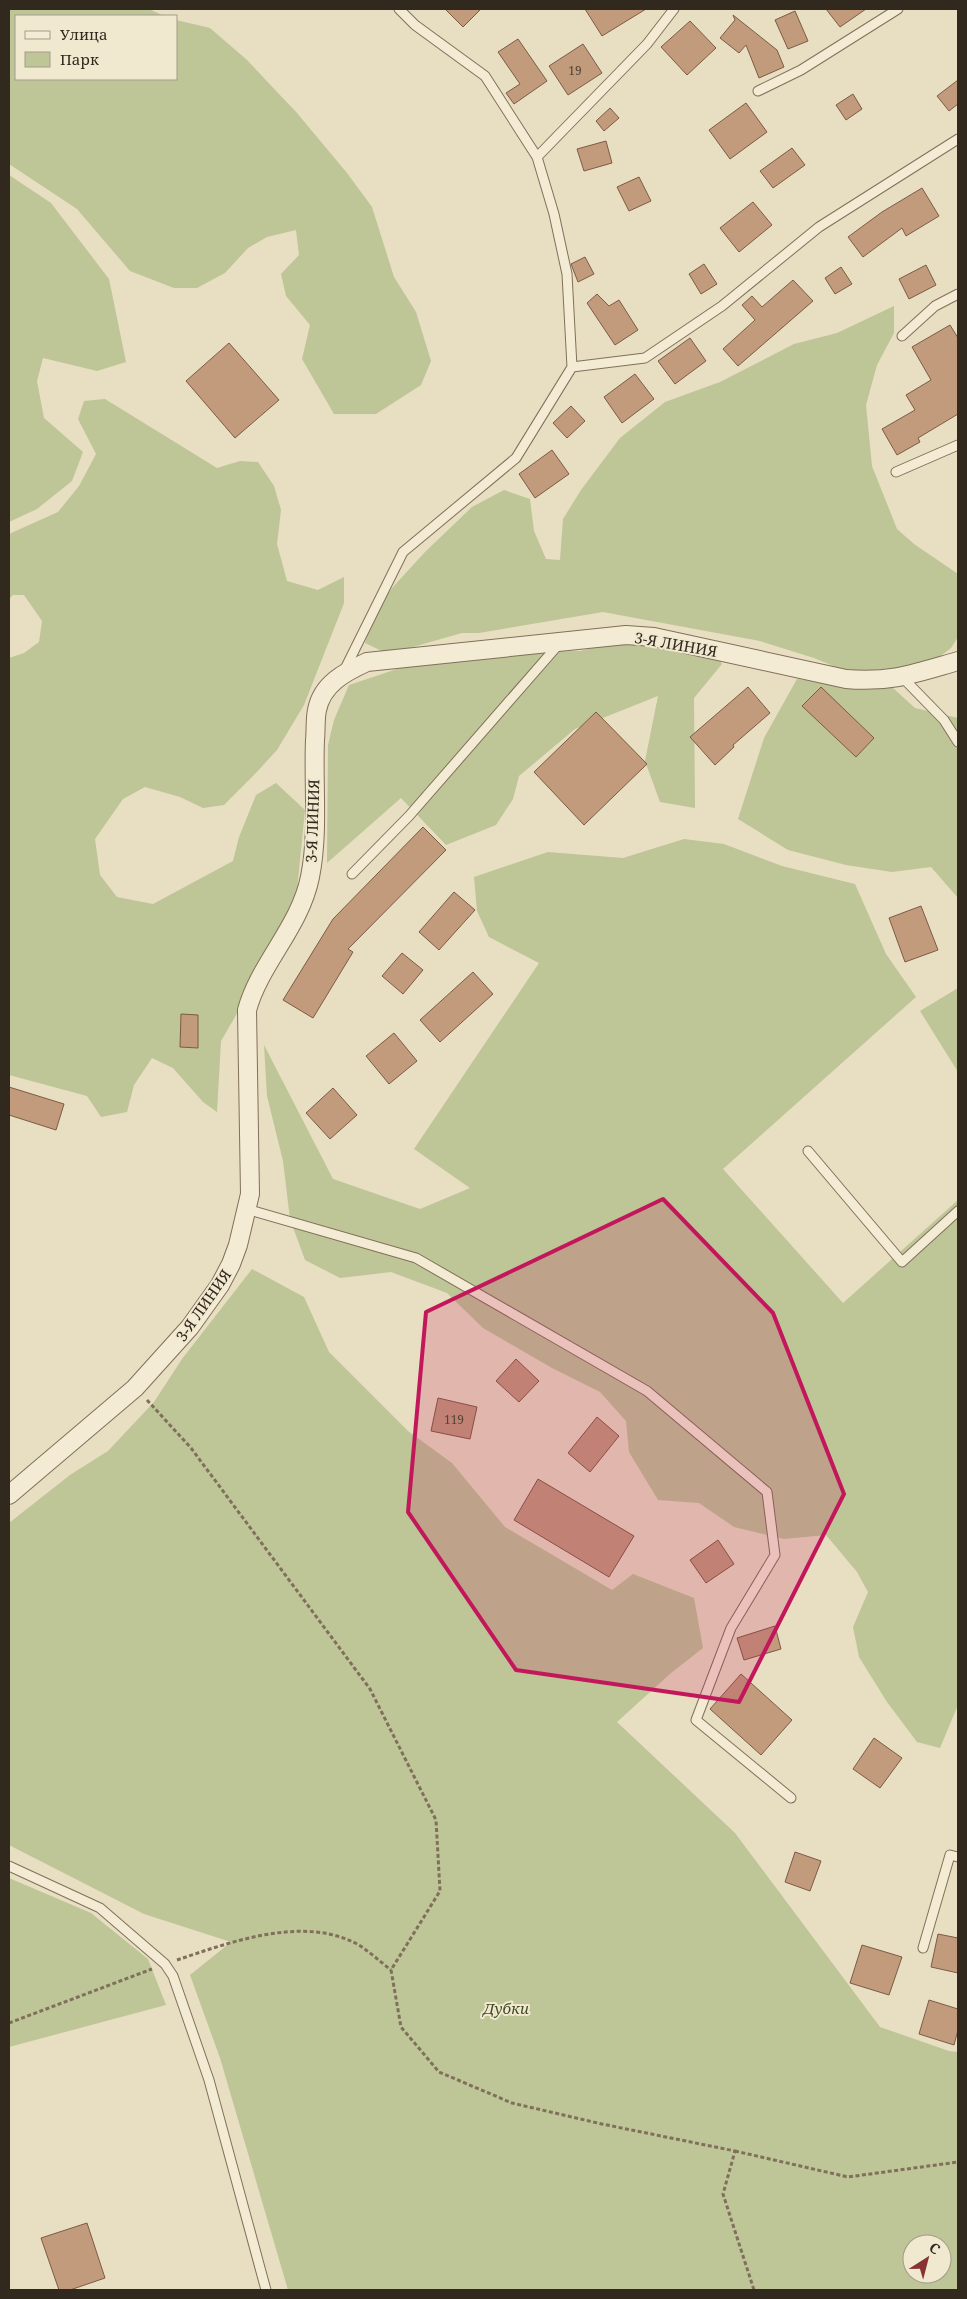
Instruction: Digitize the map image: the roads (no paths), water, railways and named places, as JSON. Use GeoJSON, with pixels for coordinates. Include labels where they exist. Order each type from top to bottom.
{"type":"FeatureCollection","features":[{"type":"Feature","properties":{"kind":"street","name":"3-Я ЛИНИЯ"},"geometry":{"type":"LineString","coordinates":[[9,1495],[135,1388],[180,1340],[220,1285],[238,1245],[250,1194],[247,1010],[252,990],[286,938],[299,910],[310,877],[315,820],[314,764],[317,709],[326,689],[342,674],[367,662],[626,635],[654,637],[846,679],[875,681],[902,678],[958,661]]}},
{"type":"Feature","properties":{"kind":"lane"},"geometry":{"type":"LineString","coordinates":[[342,674],[403,552],[516,458],[572,367],[567,274],[554,214],[537,157],[485,76],[415,25],[399,9]]}},
{"type":"Feature","properties":{"kind":"lane"},"geometry":{"type":"LineString","coordinates":[[537,157],[647,44],[674,9]]}},
{"type":"Feature","properties":{"kind":"lane"},"geometry":{"type":"LineString","coordinates":[[758,92],[801,70],[898,9]]}},
{"type":"Feature","properties":{"kind":"lane"},"geometry":{"type":"LineString","coordinates":[[572,367],[645,358],[722,306],[819,227],[958,139]]}},
{"type":"Feature","properties":{"kind":"lane"},"geometry":{"type":"LineString","coordinates":[[902,336],[935,306],[958,294]]}},
{"type":"Feature","properties":{"kind":"lane"},"geometry":{"type":"LineString","coordinates":[[896,472],[958,445]]}},
{"type":"Feature","properties":{"kind":"lane"},"geometry":{"type":"LineString","coordinates":[[352,874],[409,816],[560,642]]}},
{"type":"Feature","properties":{"kind":"lane"},"geometry":{"type":"LineString","coordinates":[[902,678],[944,720],[958,742]]}},
{"type":"Feature","properties":{"kind":"lane"},"geometry":{"type":"LineString","coordinates":[[808,1152],[902,1262],[958,1211]]}},
{"type":"Feature","properties":{"kind":"lane"},"geometry":{"type":"LineString","coordinates":[[246,1209],[416,1258],[647,1391],[767,1492],[775,1555],[731,1628],[696,1720],[791,1798]]}},
{"type":"Feature","properties":{"kind":"lane"},"geometry":{"type":"LineString","coordinates":[[923,1948],[950,1855],[958,1857]]}},
{"type":"Feature","properties":{"kind":"lane"},"geometry":{"type":"LineString","coordinates":[[9,1866],[100,1908],[166,1964],[173,1976],[208,2080],[266,2290]]}},
{"type":"Feature","properties":{"kind":"park label","name":"Дубки"},"geometry":{"type":"Point","coordinates":[506,2008]}}]}
